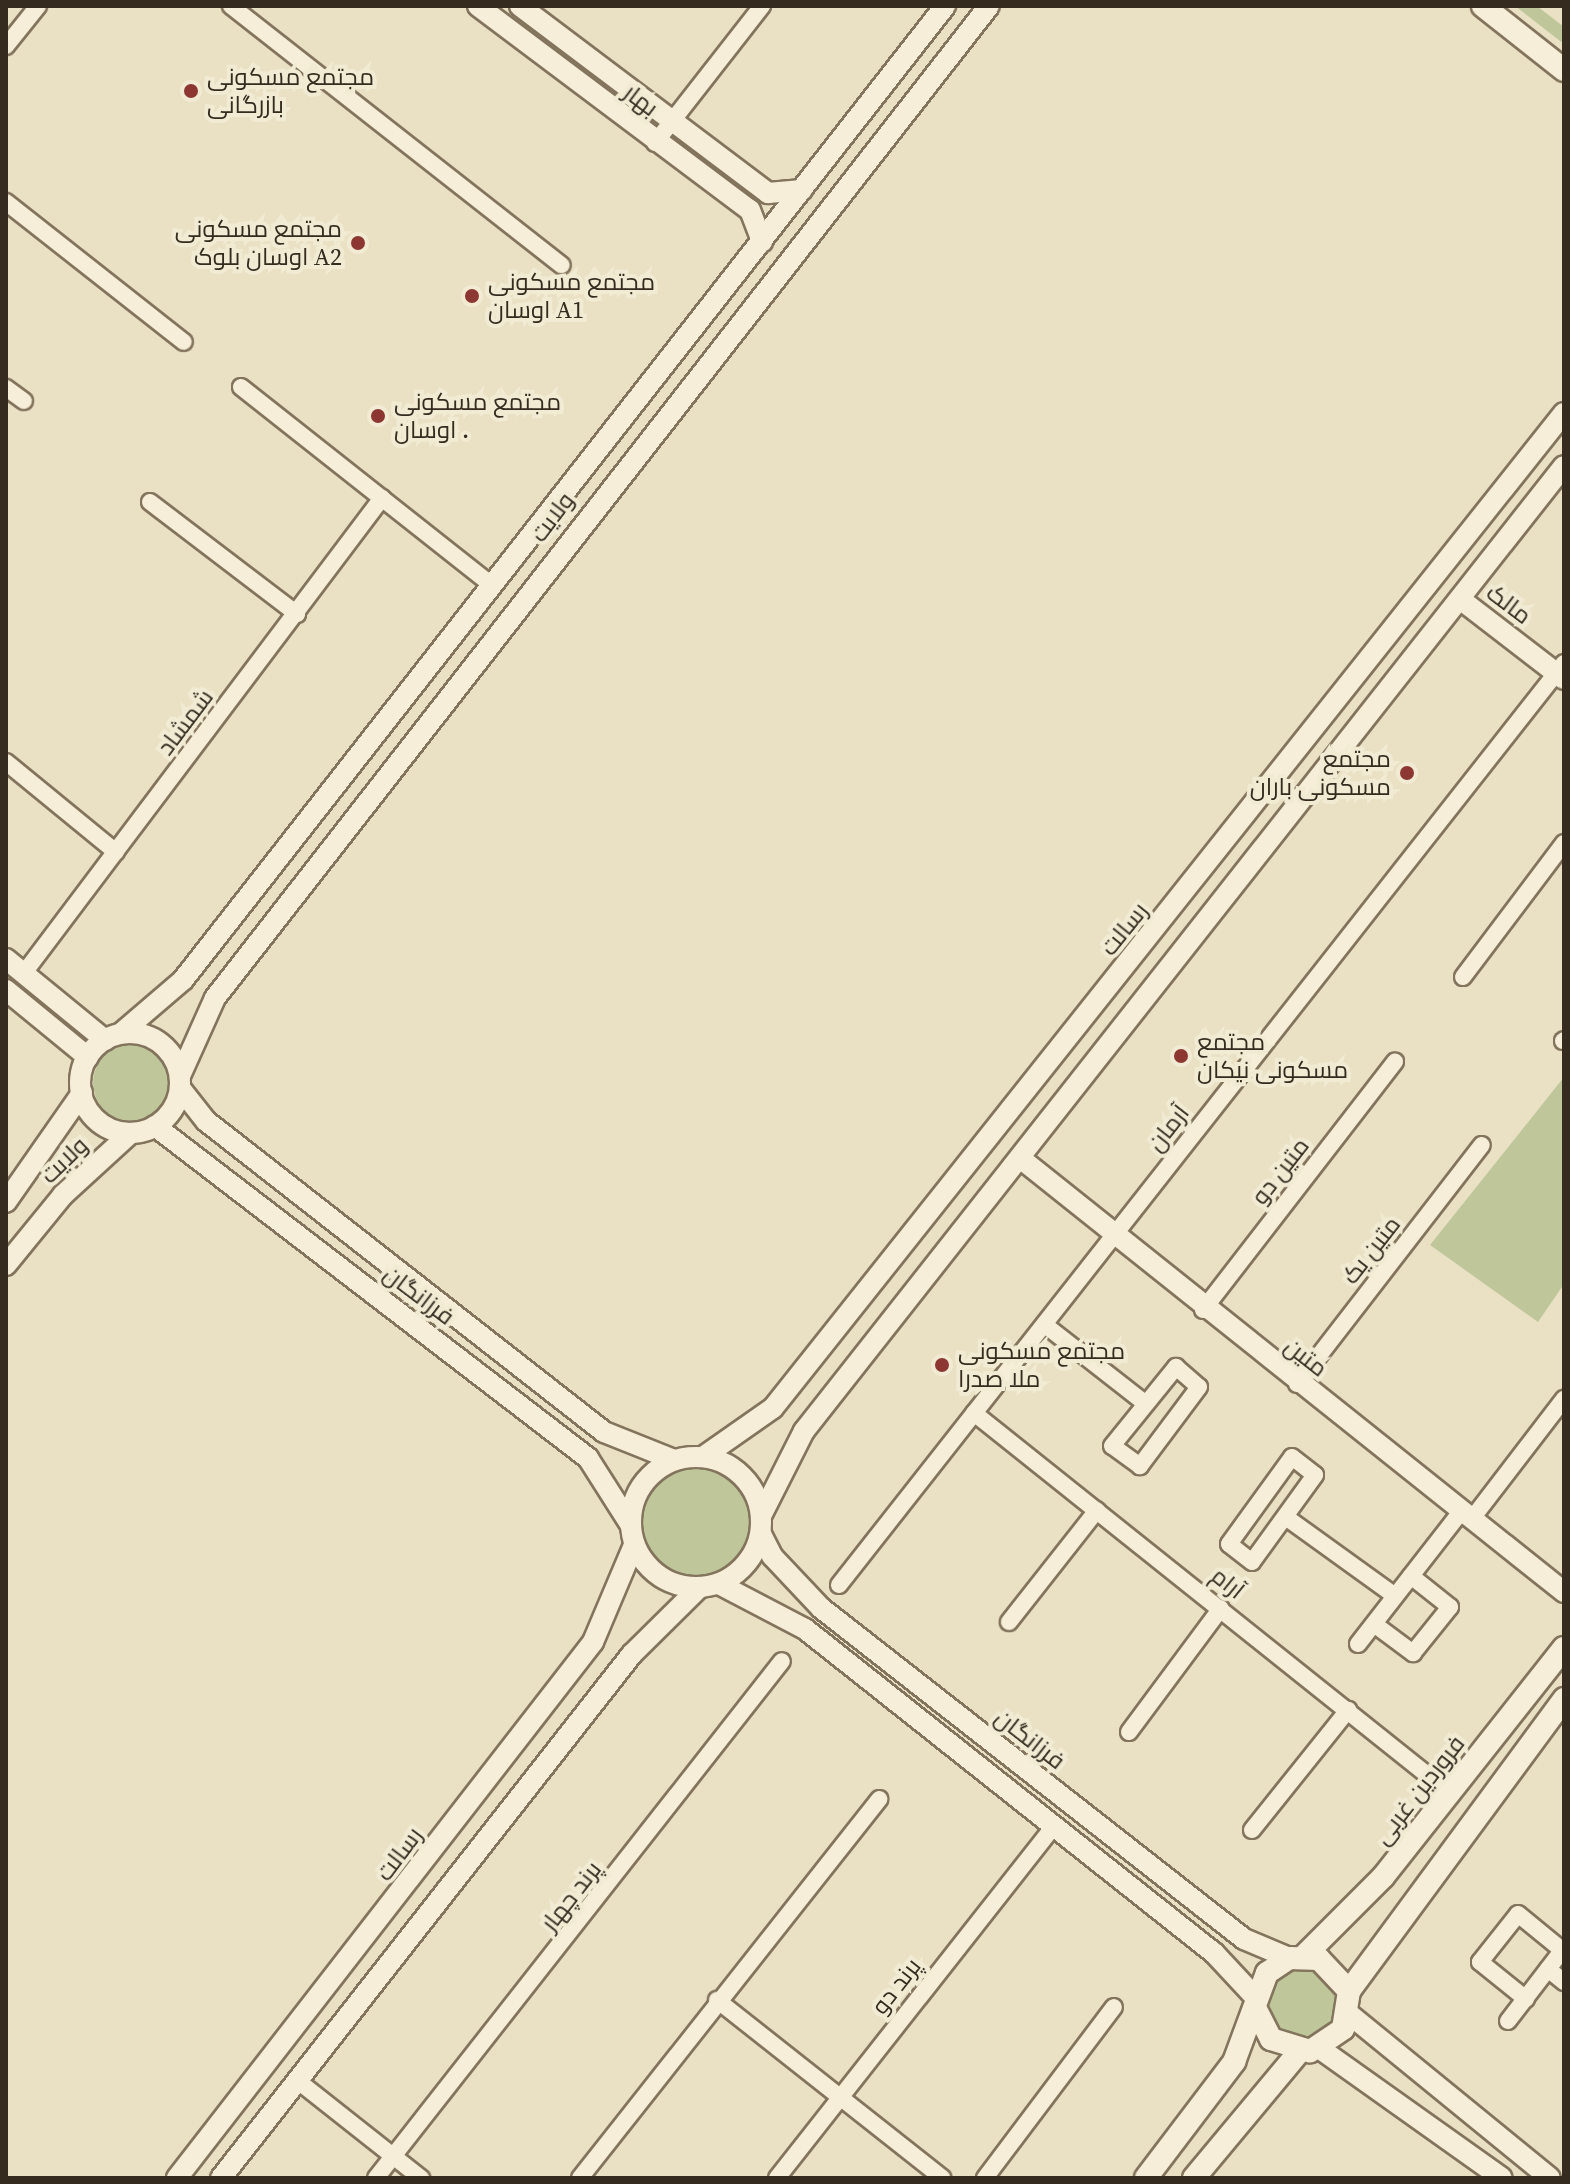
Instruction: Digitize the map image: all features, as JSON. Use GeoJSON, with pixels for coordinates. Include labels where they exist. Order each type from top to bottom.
{"type":"FeatureCollection","features":[{"type":"Feature","properties":{"kind":"main road"},"geometry":{"type":"LineString","coordinates":[[1483,6],[1564,70]]}},
{"type":"Feature","properties":{"kind":"main road","name":"فروردین غربی"},"geometry":{"type":"LineString","coordinates":[[1297,1957],[1383,1877],[1564,1648]]}},
{"type":"Feature","properties":{"kind":"main road"},"geometry":{"type":"LineString","coordinates":[[1349,1991],[1564,1699]]}},
{"type":"Feature","properties":{"kind":"main road"},"geometry":{"type":"LineString","coordinates":[[1146,2178],[1234,2062],[1267,1973],[1297,1957],[1332,1966],[1349,1991],[1349,2014],[1309,2050],[1194,2178]]}},
{"type":"Feature","properties":{"kind":"main road"},"geometry":{"type":"LineString","coordinates":[[1256,2005],[1271,2039],[1309,2050]]}},
{"type":"Feature","properties":{"kind":"street"},"geometry":{"type":"LineString","coordinates":[[6,46],[38,6]]}},
{"type":"Feature","properties":{"kind":"street"},"geometry":{"type":"LineString","coordinates":[[231,6],[561,265]]}},
{"type":"Feature","properties":{"kind":"street","name":"بهار"},"geometry":{"type":"LineString","coordinates":[[478,6],[655,143],[750,210],[762,242]]}},
{"type":"Feature","properties":{"kind":"street","name":"بهار"},"geometry":{"type":"LineString","coordinates":[[520,6],[768,193],[802,190]]}},
{"type":"Feature","properties":{"kind":"street"},"geometry":{"type":"LineString","coordinates":[[655,143],[762,6]]}},
{"type":"Feature","properties":{"kind":"street","name":"ولایت"},"geometry":{"type":"LineString","coordinates":[[113,1037],[183,980],[945,6]]}},
{"type":"Feature","properties":{"kind":"street","name":"ولایت"},"geometry":{"type":"LineString","coordinates":[[180,1082],[215,998],[989,6]]}},
{"type":"Feature","properties":{"kind":"street"},"geometry":{"type":"LineString","coordinates":[[6,202],[184,342]]}},
{"type":"Feature","properties":{"kind":"street"},"geometry":{"type":"LineString","coordinates":[[241,387],[493,586]]}},
{"type":"Feature","properties":{"kind":"street"},"geometry":{"type":"LineString","coordinates":[[6,388],[24,401]]}},
{"type":"Feature","properties":{"kind":"street","name":"رسالت"},"geometry":{"type":"LineString","coordinates":[[703,1457],[773,1408],[1564,413]]}},
{"type":"Feature","properties":{"kind":"street"},"geometry":{"type":"LineString","coordinates":[[221,2178],[632,1654],[709,1586],[738,1572],[804,1431],[1564,466]]}},
{"type":"Feature","properties":{"kind":"street","name":"شمشاد"},"geometry":{"type":"LineString","coordinates":[[24,973],[382,498]]}},
{"type":"Feature","properties":{"kind":"street"},"geometry":{"type":"LineString","coordinates":[[150,502],[297,614]]}},
{"type":"Feature","properties":{"kind":"street","name":"مالک"},"geometry":{"type":"LineString","coordinates":[[1460,599],[1561,672]]}},
{"type":"Feature","properties":{"kind":"street","name":"آرمان"},"geometry":{"type":"LineString","coordinates":[[839,1585],[1561,672]]}},
{"type":"Feature","properties":{"kind":"street"},"geometry":{"type":"LineString","coordinates":[[6,762],[116,852]]}},
{"type":"Feature","properties":{"kind":"street"},"geometry":{"type":"LineString","coordinates":[[1463,977],[1564,843]]}},
{"type":"Feature","properties":{"kind":"street"},"geometry":{"type":"LineString","coordinates":[[6,959],[113,1037],[159,1042],[180,1082],[155,1126],[131,1133],[99,1122],[82,1093],[88,1057],[113,1037]]}},
{"type":"Feature","properties":{"kind":"street"},"geometry":{"type":"LineString","coordinates":[[7,993],[88,1057]]}},
{"type":"Feature","properties":{"kind":"street","name":"متین دو"},"geometry":{"type":"LineString","coordinates":[[1203,1310],[1395,1062]]}},
{"type":"Feature","properties":{"kind":"street","name":"فرزانگان"},"geometry":{"type":"LineString","coordinates":[[180,1082],[206,1121],[604,1432],[674,1460]]}},
{"type":"Feature","properties":{"kind":"street","name":"ولایت"},"geometry":{"type":"LineString","coordinates":[[6,1202],[82,1093]]}},
{"type":"Feature","properties":{"kind":"street","name":"فرزانگان"},"geometry":{"type":"LineString","coordinates":[[155,1126],[588,1458],[632,1535]]}},
{"type":"Feature","properties":{"kind":"street","name":"ولایت"},"geometry":{"type":"LineString","coordinates":[[6,1265],[63,1195],[131,1133]]}},
{"type":"Feature","properties":{"kind":"street","name":"متین یک"},"geometry":{"type":"LineString","coordinates":[[1297,1384],[1482,1145]]}},
{"type":"Feature","properties":{"kind":"street","name":"متین"},"geometry":{"type":"LineString","coordinates":[[1020,1158],[1203,1310],[1564,1592]]}},
{"type":"Feature","properties":{"kind":"street"},"geometry":{"type":"LineString","coordinates":[[1045,1325],[1145,1403]]}},
{"type":"Feature","properties":{"kind":"street"},"geometry":{"type":"LineString","coordinates":[[1176,1367],[1199,1387],[1140,1466],[1112,1446],[1145,1403],[1176,1367]]}},
{"type":"Feature","properties":{"kind":"street"},"geometry":{"type":"LineString","coordinates":[[1358,1644],[1411,1576],[1564,1399]]}},
{"type":"Feature","properties":{"kind":"street","name":"آرام"},"geometry":{"type":"LineString","coordinates":[[974,1413],[1450,1793]]}},
{"type":"Feature","properties":{"kind":"street"},"geometry":{"type":"LineString","coordinates":[[761,1524],[746,1479],[703,1457],[674,1460],[638,1491],[632,1535],[660,1577],[709,1586],[805,1629],[1214,1953],[1256,2005]]}},
{"type":"Feature","properties":{"kind":"street"},"geometry":{"type":"LineString","coordinates":[[1292,1457],[1315,1475],[1287,1518],[1252,1562],[1229,1544],[1292,1457]]}},
{"type":"Feature","properties":{"kind":"street"},"geometry":{"type":"LineString","coordinates":[[1009,1622],[1097,1510]]}},
{"type":"Feature","properties":{"kind":"street"},"geometry":{"type":"LineString","coordinates":[[1287,1518],[1395,1596]]}},
{"type":"Feature","properties":{"kind":"street","name":"فرزانگان"},"geometry":{"type":"LineString","coordinates":[[761,1524],[772,1556],[821,1608],[1244,1939],[1297,1957]]}},
{"type":"Feature","properties":{"kind":"street","name":"رسالت"},"geometry":{"type":"LineString","coordinates":[[177,2178],[593,1642],[632,1535]]}},
{"type":"Feature","properties":{"kind":"street"},"geometry":{"type":"LineString","coordinates":[[1374,1624],[1413,1653],[1450,1607],[1411,1576]]}},
{"type":"Feature","properties":{"kind":"street"},"geometry":{"type":"LineString","coordinates":[[1129,1732],[1221,1608]]}},
{"type":"Feature","properties":{"kind":"street","name":"پرند چهار"},"geometry":{"type":"LineString","coordinates":[[376,2178],[782,1661]]}},
{"type":"Feature","properties":{"kind":"street"},"geometry":{"type":"LineString","coordinates":[[1252,1830],[1348,1710]]}},
{"type":"Feature","properties":{"kind":"street"},"geometry":{"type":"LineString","coordinates":[[580,2178],[717,2000],[879,1799]]}},
{"type":"Feature","properties":{"kind":"street","name":"پرند دو"},"geometry":{"type":"LineString","coordinates":[[777,2178],[1055,1825]]}},
{"type":"Feature","properties":{"kind":"street"},"geometry":{"type":"LineString","coordinates":[[1508,2021],[1526,1999],[1563,1949],[1518,1914],[1480,1962],[1526,1999]]}},
{"type":"Feature","properties":{"kind":"street"},"geometry":{"type":"LineString","coordinates":[[1548,1969],[1564,1982]]}},
{"type":"Feature","properties":{"kind":"street"},"geometry":{"type":"LineString","coordinates":[[717,2000],[942,2178]]}},
{"type":"Feature","properties":{"kind":"street"},"geometry":{"type":"LineString","coordinates":[[985,2178],[1114,2007]]}},
{"type":"Feature","properties":{"kind":"street"},"geometry":{"type":"LineString","coordinates":[[1349,2014],[1550,2178]]}},
{"type":"Feature","properties":{"kind":"street"},"geometry":{"type":"LineString","coordinates":[[1309,2050],[1502,2178]]}},
{"type":"Feature","properties":{"kind":"street"},"geometry":{"type":"LineString","coordinates":[[298,2081],[421,2178]]}},
{"type":"Feature","properties":{"kind":"green space"},"geometry":{"type":"Polygon","coordinates":[[[1515,6],[1537,6],[1564,27],[1564,44],[1515,6]]]}},
{"type":"Feature","properties":{"kind":"green space"},"geometry":{"type":"Polygon","coordinates":[[[131,1045],[145,1048],[158,1056],[166,1069],[169,1083],[166,1097],[158,1110],[145,1118],[131,1121],[117,1118],[104,1110],[96,1097],[93,1083],[96,1069],[104,1056],[117,1048],[131,1045]]]}},
{"type":"Feature","properties":{"kind":"green space"},"geometry":{"type":"Polygon","coordinates":[[[1564,1077],[1564,1284],[1538,1322],[1430,1245],[1564,1077]]]}},
{"type":"Feature","properties":{"kind":"green space"},"geometry":{"type":"Polygon","coordinates":[[[695,1465],[716,1470],[734,1482],[746,1500],[751,1521],[746,1542],[734,1560],[716,1572],[695,1577],[674,1572],[656,1560],[644,1542],[639,1521],[644,1500],[656,1482],[674,1470],[695,1465]]]}},
{"type":"Feature","properties":{"kind":"green space"},"geometry":{"type":"Polygon","coordinates":[[[1303,1969],[1327,1979],[1337,2003],[1327,2027],[1303,2037],[1279,2027],[1269,2003],[1279,1979],[1303,1969]]]}},
{"type":"Feature","properties":{"kind":"place","name":"مجتمع مسکونی بازرگانی"},"geometry":{"type":"Point","coordinates":[191,91]}},
{"type":"Feature","properties":{"kind":"place","name":"مجتمع مسکونی اوسان بلوک A2"},"geometry":{"type":"Point","coordinates":[358,243]}},
{"type":"Feature","properties":{"kind":"place","name":"مجتمع مسکونی اوسان A1"},"geometry":{"type":"Point","coordinates":[472,296]}},
{"type":"Feature","properties":{"kind":"place","name":"مجتمع مسکونی اوسان ."},"geometry":{"type":"Point","coordinates":[378,416]}},
{"type":"Feature","properties":{"kind":"place","name":"مجتمع مسکونی باران"},"geometry":{"type":"Point","coordinates":[1407,773]}},
{"type":"Feature","properties":{"kind":"place","name":"مجتمع مسکونی نیکان"},"geometry":{"type":"Point","coordinates":[1181,1056]}},
{"type":"Feature","properties":{"kind":"place","name":"مجتمع مسکونی ملا صدرا"},"geometry":{"type":"Point","coordinates":[942,1365]}}]}
